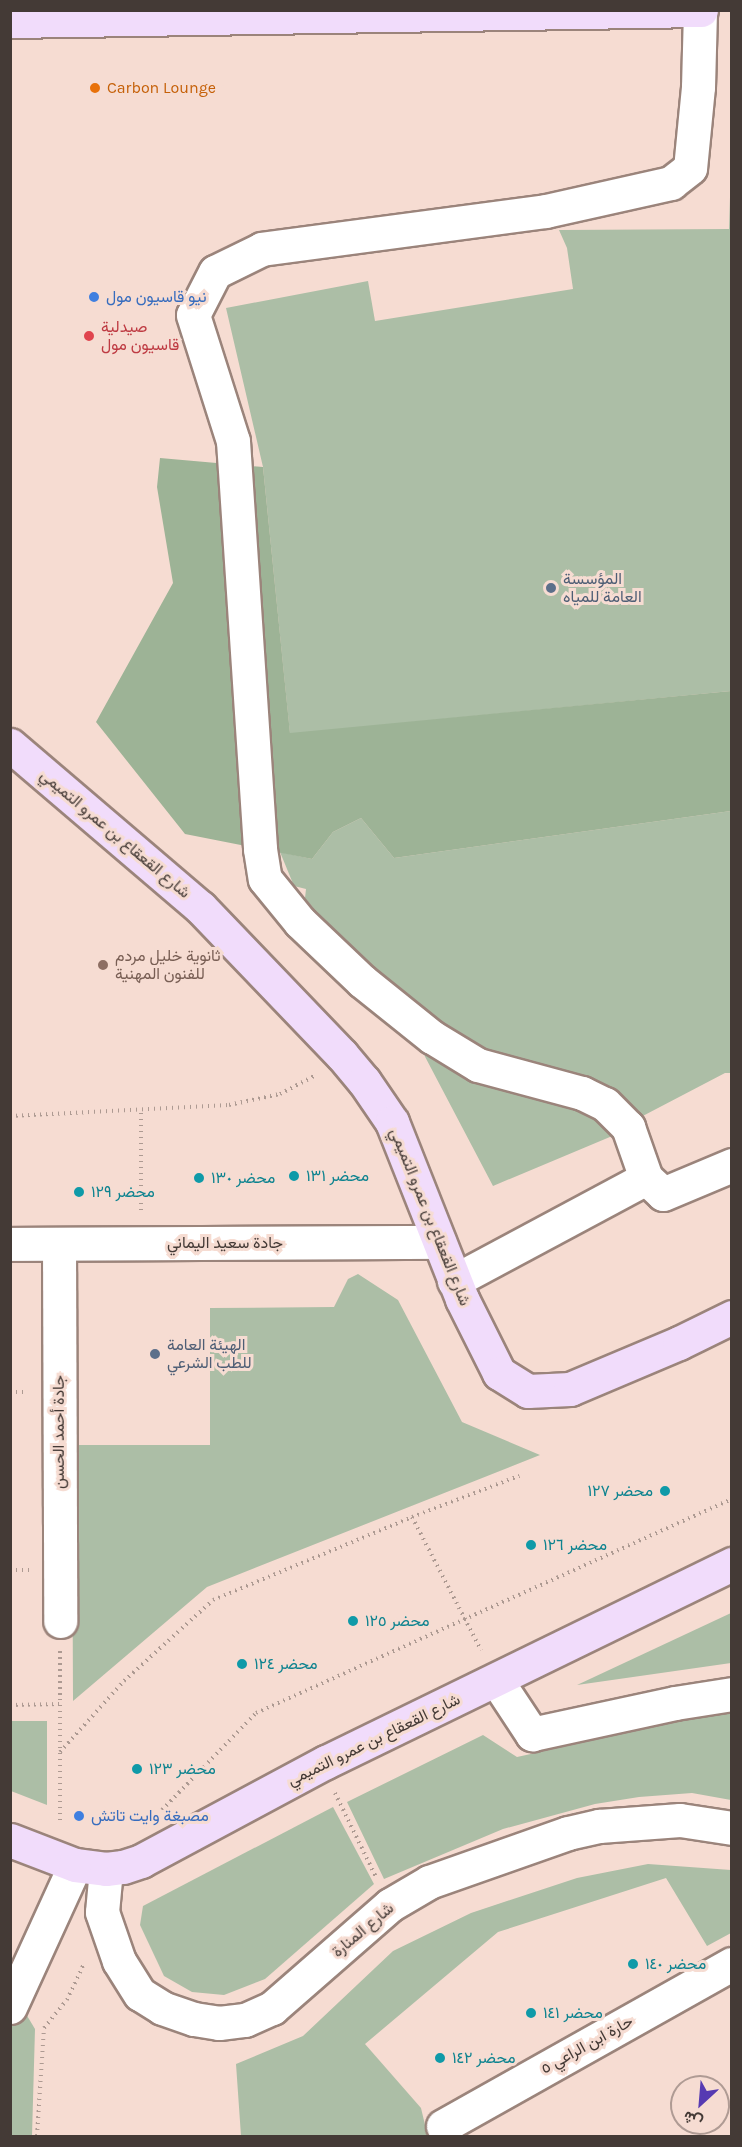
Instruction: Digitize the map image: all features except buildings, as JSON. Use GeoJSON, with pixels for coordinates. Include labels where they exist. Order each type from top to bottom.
{"type":"FeatureCollection","features":[{"type":"Feature","properties":{"kind":"main road"},"geometry":{"type":"LineString","coordinates":[[10,21],[700,10]]}},
{"type":"Feature","properties":{"kind":"main road","name":"شارع القعقاع بن عمرو التميمي"},"geometry":{"type":"LineString","coordinates":[[10,745],[200,907],[342,1055],[392,1122],[454,1281],[499,1373],[528,1391],[570,1389],[672,1346],[732,1317]]}},
{"type":"Feature","properties":{"kind":"main road","name":"شارع القعقاع بن عمرو التميمي"},"geometry":{"type":"LineString","coordinates":[[80,1864],[123,1868],[141,1861],[326,1762],[497,1681],[732,1564]]}},
{"type":"Feature","properties":{"kind":"main road"},"geometry":{"type":"LineString","coordinates":[[10,1840],[80,1864]]}},
{"type":"Feature","properties":{"kind":"street"},"geometry":{"type":"LineString","coordinates":[[700,10],[699,87],[690,168],[671,183],[546,211],[262,249],[215,272],[193,315],[232,441],[259,837],[265,879],[300,922],[362,981],[432,1037],[478,1065],[582,1093],[605,1104],[628,1127],[646,1178],[663,1194],[732,1165]]}},
{"type":"Feature","properties":{"kind":"street"},"geometry":{"type":"LineString","coordinates":[[454,1281],[646,1178]]}},
{"type":"Feature","properties":{"kind":"street","name":"جادة سعيد اليماني"},"geometry":{"type":"LineString","coordinates":[[10,1244],[439,1242]]}},
{"type":"Feature","properties":{"kind":"street","name":"جادة أحمد الحسن"},"geometry":{"type":"LineString","coordinates":[[59,1244],[60,1621]]}},
{"type":"Feature","properties":{"kind":"street"},"geometry":{"type":"LineString","coordinates":[[497,1681],[532,1734],[675,1703],[732,1694]]}},
{"type":"Feature","properties":{"kind":"street","name":"شارع المنارة"},"geometry":{"type":"LineString","coordinates":[[80,1864],[102,1912],[119,1961],[140,1994],[162,2008],[194,2019],[219,2023],[245,2020],[272,2007],[390,1905],[429,1882],[568,1833],[598,1826],[680,1820],[732,1828]]}},
{"type":"Feature","properties":{"kind":"street"},"geometry":{"type":"LineString","coordinates":[[10,2007],[80,1864]]}},
{"type":"Feature","properties":{"kind":"street","name":"حارة ابن الراعي ٥"},"geometry":{"type":"LineString","coordinates":[[443,2126],[732,1965]]}},
{"type":"Feature","properties":{"kind":"path"},"geometry":{"type":"LineString","coordinates":[[10,1116],[255,1102],[305,1083],[342,1055]]}},
{"type":"Feature","properties":{"kind":"path"},"geometry":{"type":"LineString","coordinates":[[141,1110],[141,1244]]}},
{"type":"Feature","properties":{"kind":"path"},"geometry":{"type":"LineString","coordinates":[[60,1752],[124,1681],[213,1600],[412,1517],[519,1476]]}},
{"type":"Feature","properties":{"kind":"path"},"geometry":{"type":"LineString","coordinates":[[161,1812],[256,1713],[732,1499]]}},
{"type":"Feature","properties":{"kind":"path"},"geometry":{"type":"LineString","coordinates":[[412,1517],[497,1681]]}},
{"type":"Feature","properties":{"kind":"path"},"geometry":{"type":"LineString","coordinates":[[60,1621],[60,1752],[80,1864]]}},
{"type":"Feature","properties":{"kind":"path"},"geometry":{"type":"LineString","coordinates":[[10,1705],[60,1704]]}},
{"type":"Feature","properties":{"kind":"path"},"geometry":{"type":"LineString","coordinates":[[337,1801],[390,1905]]}},
{"type":"Feature","properties":{"kind":"path"},"geometry":{"type":"LineString","coordinates":[[37,2136],[44,2028],[67,2000]]}},
{"type":"Feature","properties":{"kind":"green space"},"geometry":{"type":"Polygon","coordinates":[[[731,165],[731,691],[290,734],[263,467],[226,308],[368,281],[375,321],[573,289],[567,248],[559,230],[729,229],[731,165]]]}},
{"type":"Feature","properties":{"kind":"green space"},"geometry":{"type":"Polygon","coordinates":[[[160,458],[263,467],[290,733],[731,691],[731,811],[394,858],[361,818],[333,832],[312,859],[185,834],[96,722],[173,583],[157,487],[160,458]]]}},
{"type":"Feature","properties":{"kind":"green space"},"geometry":{"type":"Polygon","coordinates":[[[731,811],[731,1073],[725,1073],[637,1119],[483,1056],[391,989],[335,935],[305,898],[306,889],[294,886],[280,852],[312,859],[333,832],[361,818],[394,858],[731,811]]]}},
{"type":"Feature","properties":{"kind":"green space"},"geometry":{"type":"Polygon","coordinates":[[[421,1049],[496,1088],[599,1115],[617,1134],[493,1186],[421,1049]]]}},
{"type":"Feature","properties":{"kind":"green space"},"geometry":{"type":"Polygon","coordinates":[[[358,1274],[398,1300],[462,1422],[540,1455],[207,1587],[73,1701],[72,1445],[210,1445],[210,1308],[334,1307],[348,1279],[358,1274]]]}},
{"type":"Feature","properties":{"kind":"green space"},"geometry":{"type":"Polygon","coordinates":[[[731,1613],[731,1663],[577,1685],[731,1613]]]}},
{"type":"Feature","properties":{"kind":"green space"},"geometry":{"type":"Polygon","coordinates":[[[731,1710],[731,1800],[692,1793],[639,1797],[595,1804],[503,1829],[384,1879],[347,1802],[483,1735],[517,1757],[731,1710]]]}},
{"type":"Feature","properties":{"kind":"green space"},"geometry":{"type":"Polygon","coordinates":[[[10,1721],[47,1721],[47,1805],[11,1791],[10,1721]]]}},
{"type":"Feature","properties":{"kind":"green space"},"geometry":{"type":"Polygon","coordinates":[[[333,1807],[374,1884],[265,1979],[224,1995],[192,1992],[164,1976],[140,1925],[143,1906],[333,1807]]]}},
{"type":"Feature","properties":{"kind":"green space"},"geometry":{"type":"Polygon","coordinates":[[[648,1864],[731,1870],[731,1933],[707,1946],[666,1878],[498,1932],[365,2044],[421,2108],[426,2129],[431,2136],[241,2136],[236,2064],[303,2036],[393,1951],[471,1913],[577,1878],[648,1864]]]}},
{"type":"Feature","properties":{"kind":"green space"},"geometry":{"type":"Polygon","coordinates":[[[23,2009],[35,2029],[32,2136],[11,2136],[11,2022],[23,2009]]]}},
{"type":"Feature","properties":{"kind":"place","name":"Carbon Lounge"},"geometry":{"type":"Point","coordinates":[95,88]}},
{"type":"Feature","properties":{"kind":"place","name":"نيو قاسيون مول"},"geometry":{"type":"Point","coordinates":[94,297]}},
{"type":"Feature","properties":{"kind":"place","name":"صيدلية قاسيون مول"},"geometry":{"type":"Point","coordinates":[89,336]}},
{"type":"Feature","properties":{"kind":"place","name":"المؤسسة العامة للمياه"},"geometry":{"type":"Point","coordinates":[551,588]}},
{"type":"Feature","properties":{"kind":"place","name":"ثانوية خليل مردم للفنون المهنية"},"geometry":{"type":"Point","coordinates":[103,965]}},
{"type":"Feature","properties":{"kind":"place","name":"محضر ١٣١"},"geometry":{"type":"Point","coordinates":[294,1176]}},
{"type":"Feature","properties":{"kind":"place","name":"محضر ١٣٠"},"geometry":{"type":"Point","coordinates":[199,1178]}},
{"type":"Feature","properties":{"kind":"place","name":"محضر ١٢٩"},"geometry":{"type":"Point","coordinates":[79,1192]}},
{"type":"Feature","properties":{"kind":"place","name":"الهيئة العامة للطب الشرعي"},"geometry":{"type":"Point","coordinates":[155,1354]}},
{"type":"Feature","properties":{"kind":"place","name":"محضر ١٢٧"},"geometry":{"type":"Point","coordinates":[665,1491]}},
{"type":"Feature","properties":{"kind":"place","name":"محضر ١٢٦"},"geometry":{"type":"Point","coordinates":[531,1545]}},
{"type":"Feature","properties":{"kind":"place","name":"محضر ١٢٥"},"geometry":{"type":"Point","coordinates":[353,1621]}},
{"type":"Feature","properties":{"kind":"place","name":"محضر ١٢٤"},"geometry":{"type":"Point","coordinates":[242,1664]}},
{"type":"Feature","properties":{"kind":"place","name":"محضر ١٢٣"},"geometry":{"type":"Point","coordinates":[137,1769]}},
{"type":"Feature","properties":{"kind":"place","name":"مصبغة وايت تاتش"},"geometry":{"type":"Point","coordinates":[79,1816]}},
{"type":"Feature","properties":{"kind":"place","name":"محضر ١٤٠"},"geometry":{"type":"Point","coordinates":[633,1964]}},
{"type":"Feature","properties":{"kind":"place","name":"محضر ١٤١"},"geometry":{"type":"Point","coordinates":[531,2013]}},
{"type":"Feature","properties":{"kind":"place","name":"محضر ١٤٢"},"geometry":{"type":"Point","coordinates":[440,2058]}}]}
